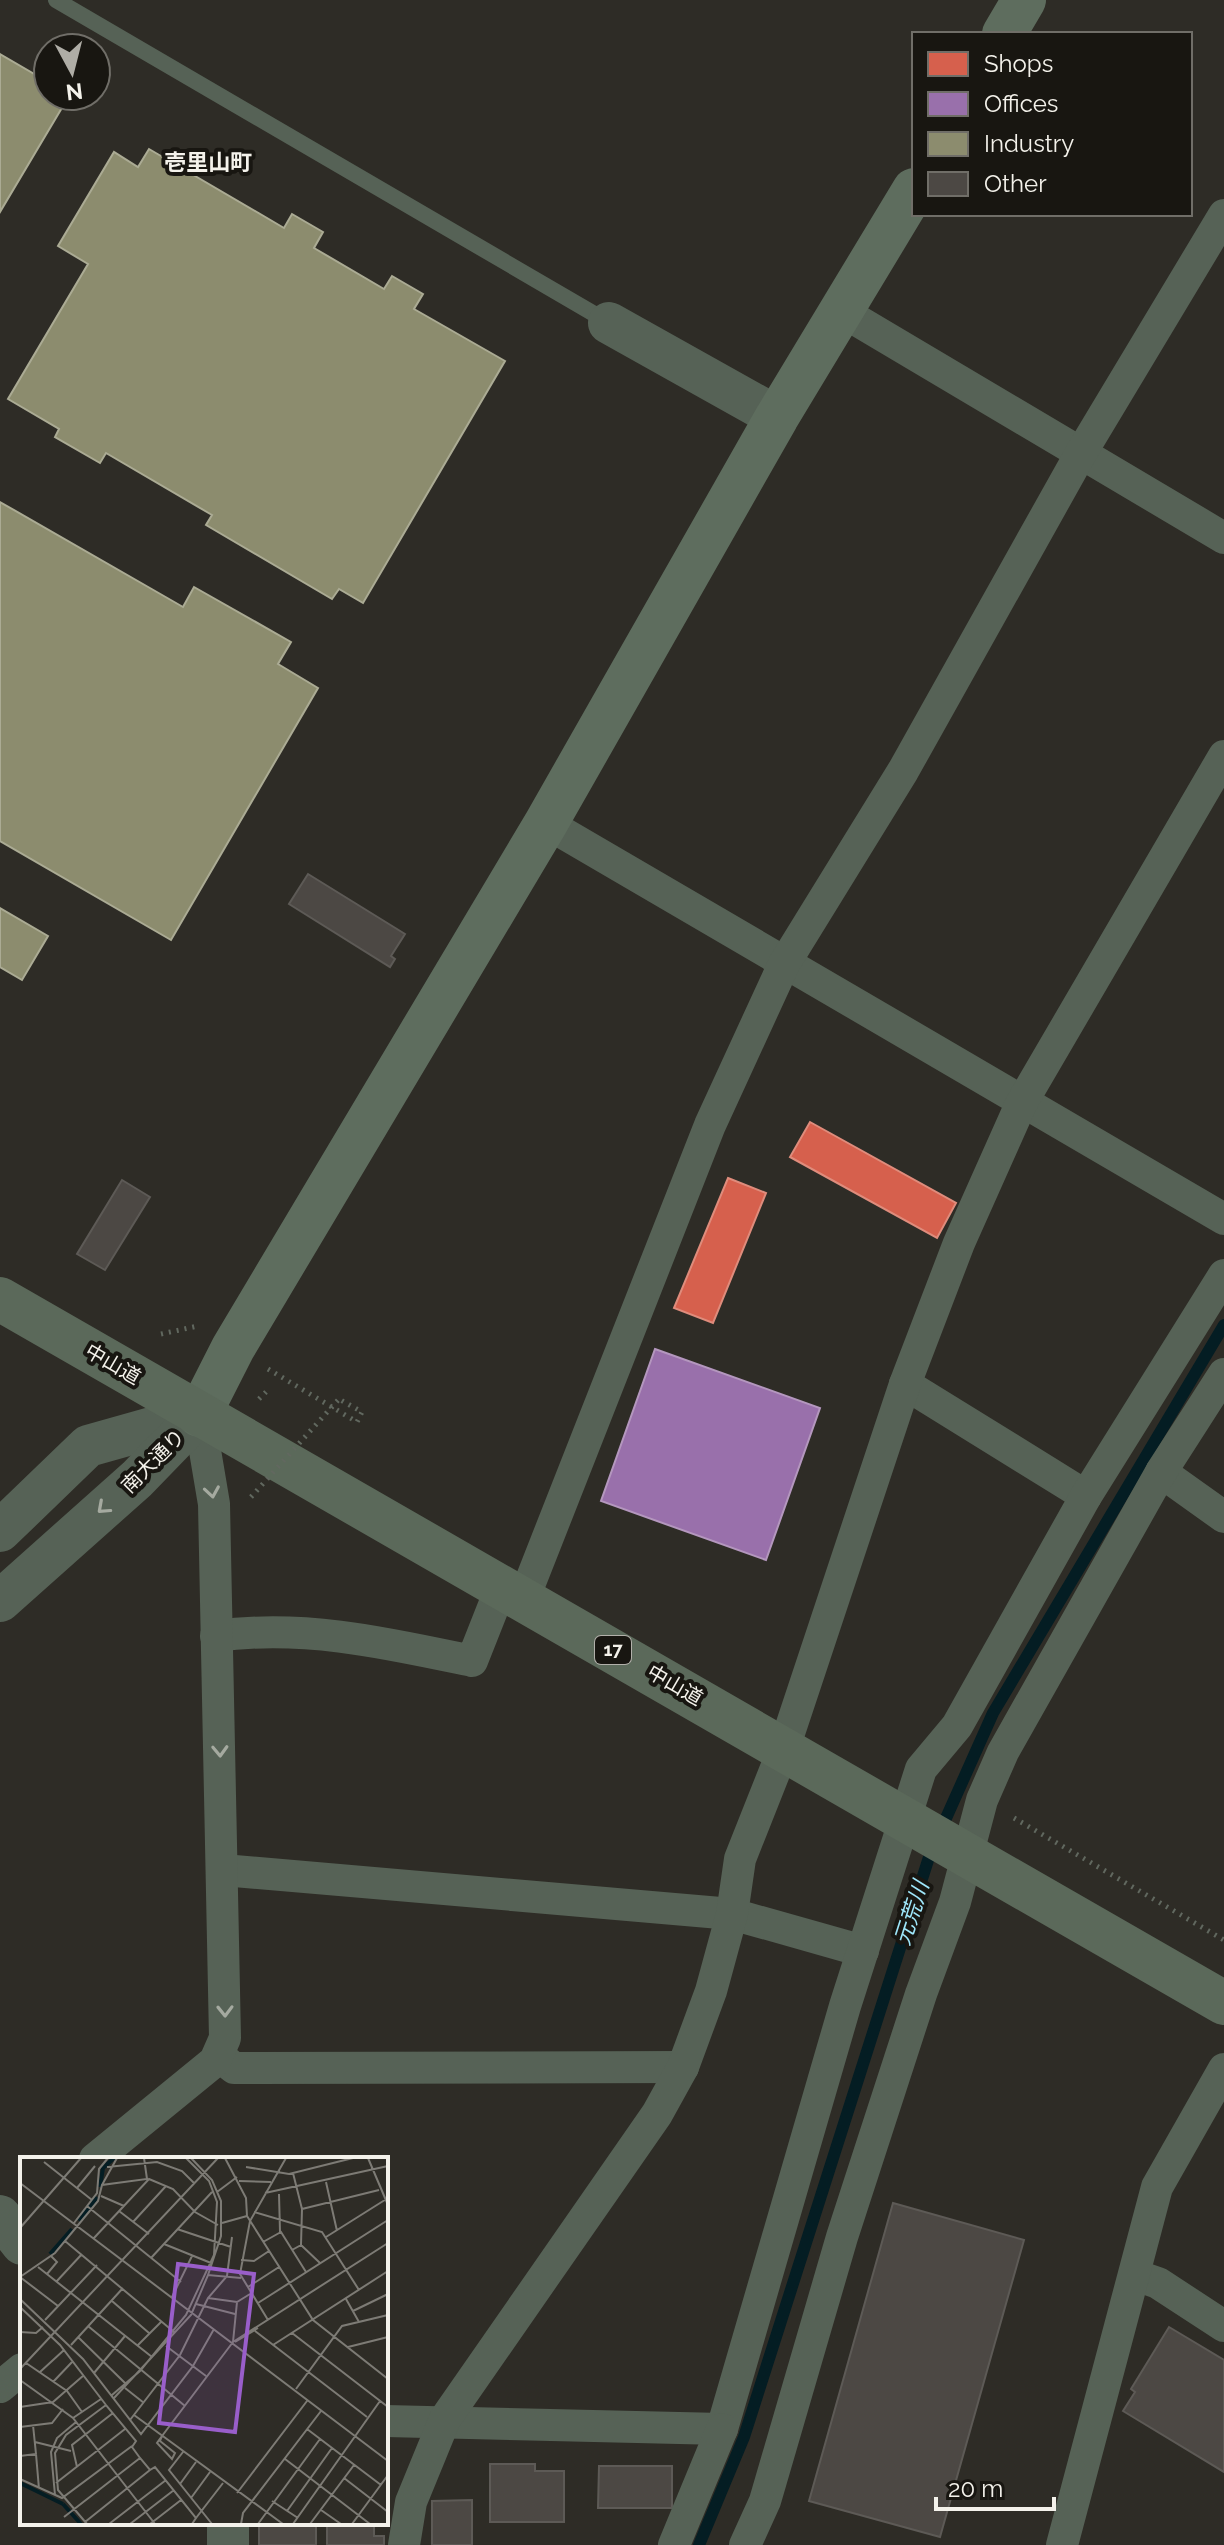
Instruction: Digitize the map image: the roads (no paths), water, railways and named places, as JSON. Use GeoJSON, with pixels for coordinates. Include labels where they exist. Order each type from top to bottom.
{"type":"FeatureCollection","features":[{"type":"Feature","properties":{"kind":"highway","name":"中山道"},"geometry":{"type":"LineString","coordinates":[[0,1299],[1224,2003]]}},
{"type":"Feature","properties":{"kind":"main road"},"geometry":{"type":"LineString","coordinates":[[1005,32],[1024,0]]}},
{"type":"Feature","properties":{"kind":"main road"},"geometry":{"type":"LineString","coordinates":[[199,1415],[233,1348],[546,823],[777,417],[912,193]]}},
{"type":"Feature","properties":{"kind":"street"},"geometry":{"type":"LineString","coordinates":[[216,1636],[251,1631],[346,1634],[472,1661],[513,1592],[710,1125],[784,964],[903,771],[1081,453],[1224,215]]}},
{"type":"Feature","properties":{"kind":"street"},"geometry":{"type":"LineString","coordinates":[[843,312],[1224,538]]}},
{"type":"Feature","properties":{"kind":"street"},"geometry":{"type":"LineString","coordinates":[[609,323],[777,417]]}},
{"type":"Feature","properties":{"kind":"street"},"geometry":{"type":"LineString","coordinates":[[404,2545],[411,2502],[445,2419],[657,2114],[683,2067],[711,1991],[732,1914],[740,1859],[784,1748],[905,1384],[959,1243],[1021,1104],[1224,756]]}},
{"type":"Feature","properties":{"kind":"street"},"geometry":{"type":"LineString","coordinates":[[546,823],[1021,1104],[1224,1219]]}},
{"type":"Feature","properties":{"kind":"street"},"geometry":{"type":"LineString","coordinates":[[674,2545],[722,2429],[863,1951],[921,1769],[957,1726],[1086,1496],[1224,1275]]}},
{"type":"Feature","properties":{"kind":"street"},"geometry":{"type":"LineString","coordinates":[[745,2545],[765,2501],[842,2237],[921,1994],[955,1902],[982,1800],[1003,1752],[1161,1472],[1224,1374]]}},
{"type":"Feature","properties":{"kind":"street"},"geometry":{"type":"LineString","coordinates":[[905,1384],[1086,1496]]}},
{"type":"Feature","properties":{"kind":"street"},"geometry":{"type":"LineString","coordinates":[[97,2157],[219,2056],[225,2038],[214,1504],[199,1415]]}},
{"type":"Feature","properties":{"kind":"street","name":"南大通り"},"geometry":{"type":"LineString","coordinates":[[0,1531],[88,1446],[199,1415]]}},
{"type":"Feature","properties":{"kind":"street","name":"南大通り"},"geometry":{"type":"LineString","coordinates":[[0,1601],[137,1479],[199,1415]]}},
{"type":"Feature","properties":{"kind":"street"},"geometry":{"type":"LineString","coordinates":[[1161,1472],[1224,1517]]}},
{"type":"Feature","properties":{"kind":"street"},"geometry":{"type":"LineString","coordinates":[[223,1870],[732,1914],[863,1951]]}},
{"type":"Feature","properties":{"kind":"street"},"geometry":{"type":"LineString","coordinates":[[219,2056],[234,2068],[683,2067]]}},
{"type":"Feature","properties":{"kind":"street"},"geometry":{"type":"LineString","coordinates":[[1062,2545],[1157,2187],[1224,2069]]}},
{"type":"Feature","properties":{"kind":"street"},"geometry":{"type":"LineString","coordinates":[[1135,2275],[1158,2283],[1224,2326]]}},
{"type":"Feature","properties":{"kind":"street"},"geometry":{"type":"LineString","coordinates":[[0,2387],[20,2371]]}},
{"type":"Feature","properties":{"kind":"street"},"geometry":{"type":"LineString","coordinates":[[388,2421],[445,2419],[722,2429]]}},
{"type":"Feature","properties":{"kind":"lane"},"geometry":{"type":"LineString","coordinates":[[56,0],[609,323]]}},
{"type":"Feature","properties":{"kind":"waterway","name":"元荒川"},"geometry":{"type":"LineString","coordinates":[[699,2545],[744,2437],[930,1854],[993,1713],[1224,1325]]}},
{"type":"Feature","properties":{"kind":"district","name":"壱里山町"},"geometry":{"type":"Point","coordinates":[208,162]}}]}
